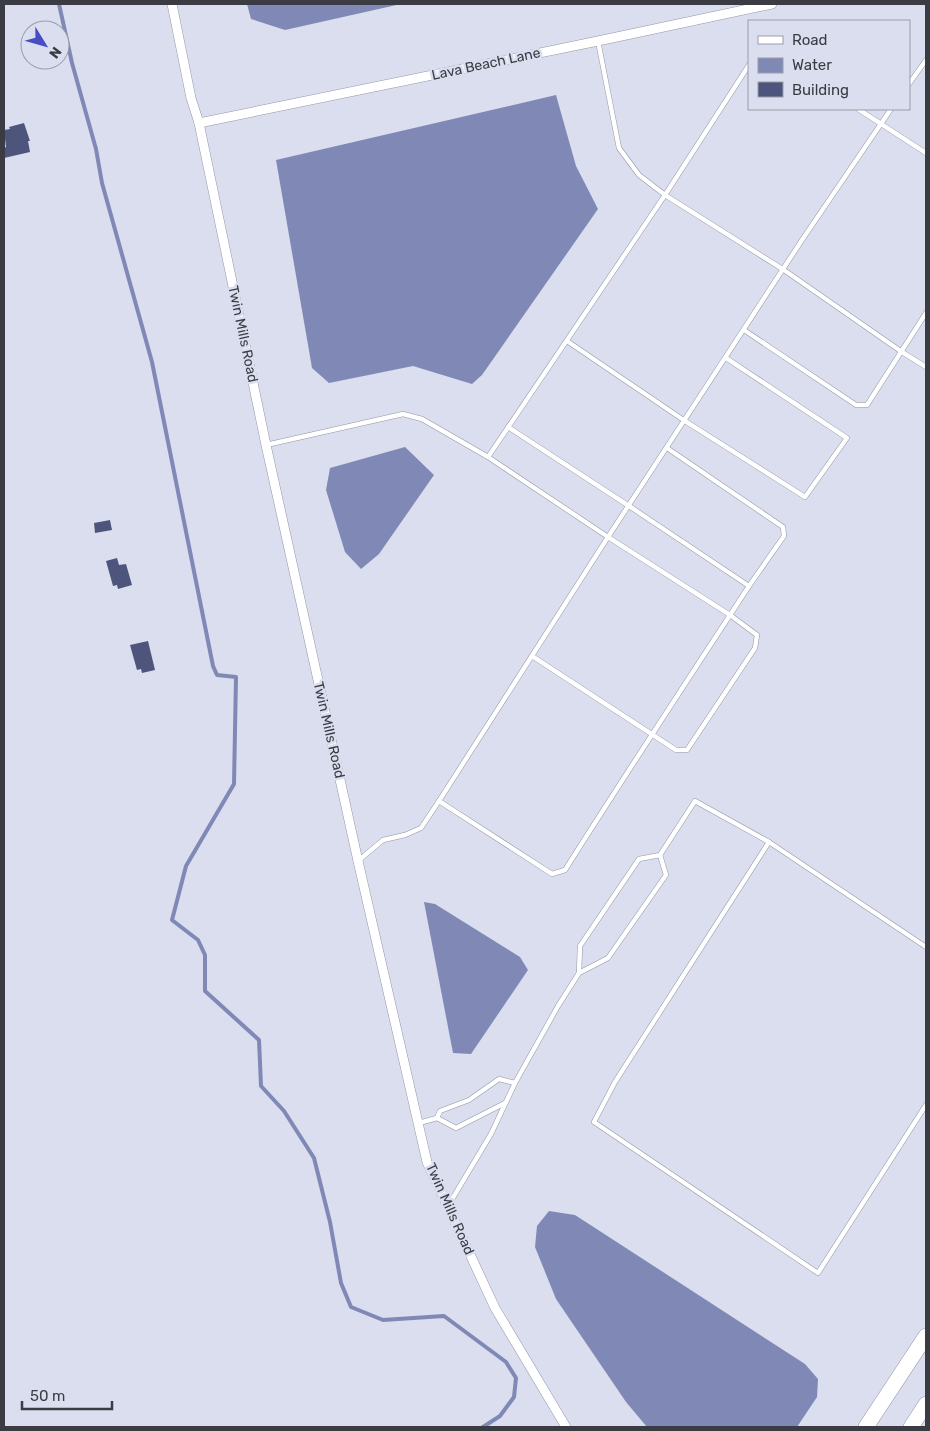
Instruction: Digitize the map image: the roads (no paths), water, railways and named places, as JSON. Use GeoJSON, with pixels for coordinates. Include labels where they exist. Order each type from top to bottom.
{"type":"FeatureCollection","features":[{"type":"Feature","properties":{"kind":"main road"},"geometry":{"type":"LineString","coordinates":[[866,1427],[926,1336]]}},
{"type":"Feature","properties":{"kind":"main road"},"geometry":{"type":"LineString","coordinates":[[911,1427],[926,1404]]}},
{"type":"Feature","properties":{"kind":"street","name":"Twin Mills Road"},"geometry":{"type":"LineString","coordinates":[[172,4],[191,98],[200,123],[266,445],[427,1162],[495,1308],[566,1427]]}},
{"type":"Feature","properties":{"kind":"street","name":"Lava Beach Lane"},"geometry":{"type":"LineString","coordinates":[[200,123],[772,4]]}},
{"type":"Feature","properties":{"kind":"lane"},"geometry":{"type":"LineString","coordinates":[[598,41],[619,148],[639,175],[665,195],[784,270],[926,367]]}},
{"type":"Feature","properties":{"kind":"lane"},"geometry":{"type":"LineString","coordinates":[[910,83],[926,60]]}},
{"type":"Feature","properties":{"kind":"lane"},"geometry":{"type":"LineString","coordinates":[[488,457],[665,195],[748,67]]}},
{"type":"Feature","properties":{"kind":"lane"},"geometry":{"type":"LineString","coordinates":[[859,110],[926,153]]}},
{"type":"Feature","properties":{"kind":"lane"},"geometry":{"type":"LineString","coordinates":[[358,861],[383,840],[405,835],[421,828],[608,537],[890,110]]}},
{"type":"Feature","properties":{"kind":"lane"},"geometry":{"type":"LineString","coordinates":[[744,330],[856,405],[867,406],[926,313]]}},
{"type":"Feature","properties":{"kind":"lane"},"geometry":{"type":"LineString","coordinates":[[567,341],[685,421],[805,498],[847,438],[726,358]]}},
{"type":"Feature","properties":{"kind":"lane"},"geometry":{"type":"LineString","coordinates":[[266,445],[403,414],[422,419],[488,457],[730,615],[757,636],[755,648],[687,750],[676,750],[532,656]]}},
{"type":"Feature","properties":{"kind":"lane"},"geometry":{"type":"LineString","coordinates":[[508,427],[749,586]]}},
{"type":"Feature","properties":{"kind":"lane"},"geometry":{"type":"LineString","coordinates":[[439,801],[552,874],[564,870],[749,586],[784,536],[783,526],[667,448]]}},
{"type":"Feature","properties":{"kind":"lane"},"geometry":{"type":"LineString","coordinates":[[579,973],[580,946],[639,859],[660,855],[695,801],[769,842],[926,947]]}},
{"type":"Feature","properties":{"kind":"lane"},"geometry":{"type":"LineString","coordinates":[[769,842],[615,1082],[594,1122],[818,1273],[926,1105]]}},
{"type":"Feature","properties":{"kind":"lane"},"geometry":{"type":"LineString","coordinates":[[448,1206],[491,1134],[515,1083],[558,1006],[579,973],[608,958],[666,875],[660,855]]}},
{"type":"Feature","properties":{"kind":"lane"},"geometry":{"type":"LineString","coordinates":[[437,1118],[440,1111],[469,1100],[499,1079],[515,1083]]}},
{"type":"Feature","properties":{"kind":"lane"},"geometry":{"type":"LineString","coordinates":[[419,1123],[437,1118],[456,1128],[505,1103]]}},
{"type":"Feature","properties":{"kind":"water"},"geometry":{"type":"Polygon","coordinates":[[[247,4],[401,4],[285,30],[251,19],[247,4]]]}},
{"type":"Feature","properties":{"kind":"water"},"geometry":{"type":"Polygon","coordinates":[[[556,95],[576,166],[598,209],[482,375],[472,384],[413,366],[329,383],[312,368],[276,160],[556,95]]]}},
{"type":"Feature","properties":{"kind":"water"},"geometry":{"type":"Polygon","coordinates":[[[405,447],[434,475],[379,554],[361,569],[345,552],[326,490],[330,468],[405,447]]]}},
{"type":"Feature","properties":{"kind":"water"},"geometry":{"type":"Polygon","coordinates":[[[424,902],[435,904],[520,957],[528,970],[471,1054],[453,1053],[424,902]]]}},
{"type":"Feature","properties":{"kind":"water"},"geometry":{"type":"Polygon","coordinates":[[[549,1211],[575,1215],[805,1364],[818,1379],[817,1397],[797,1427],[647,1427],[626,1402],[556,1299],[535,1247],[537,1226],[549,1211]]]}},
{"type":"Feature","properties":{"kind":"waterway"},"geometry":{"type":"LineString","coordinates":[[59,4],[72,63],[96,149],[102,183],[152,362],[213,666],[217,675],[236,677],[234,784],[186,866],[172,920],[198,940],[205,955],[205,991],[259,1040],[261,1086],[284,1111],[314,1158],[330,1222],[341,1283],[351,1307],[383,1320],[444,1316],[506,1362],[516,1378],[514,1397],[500,1416],[483,1427]]}}]}
